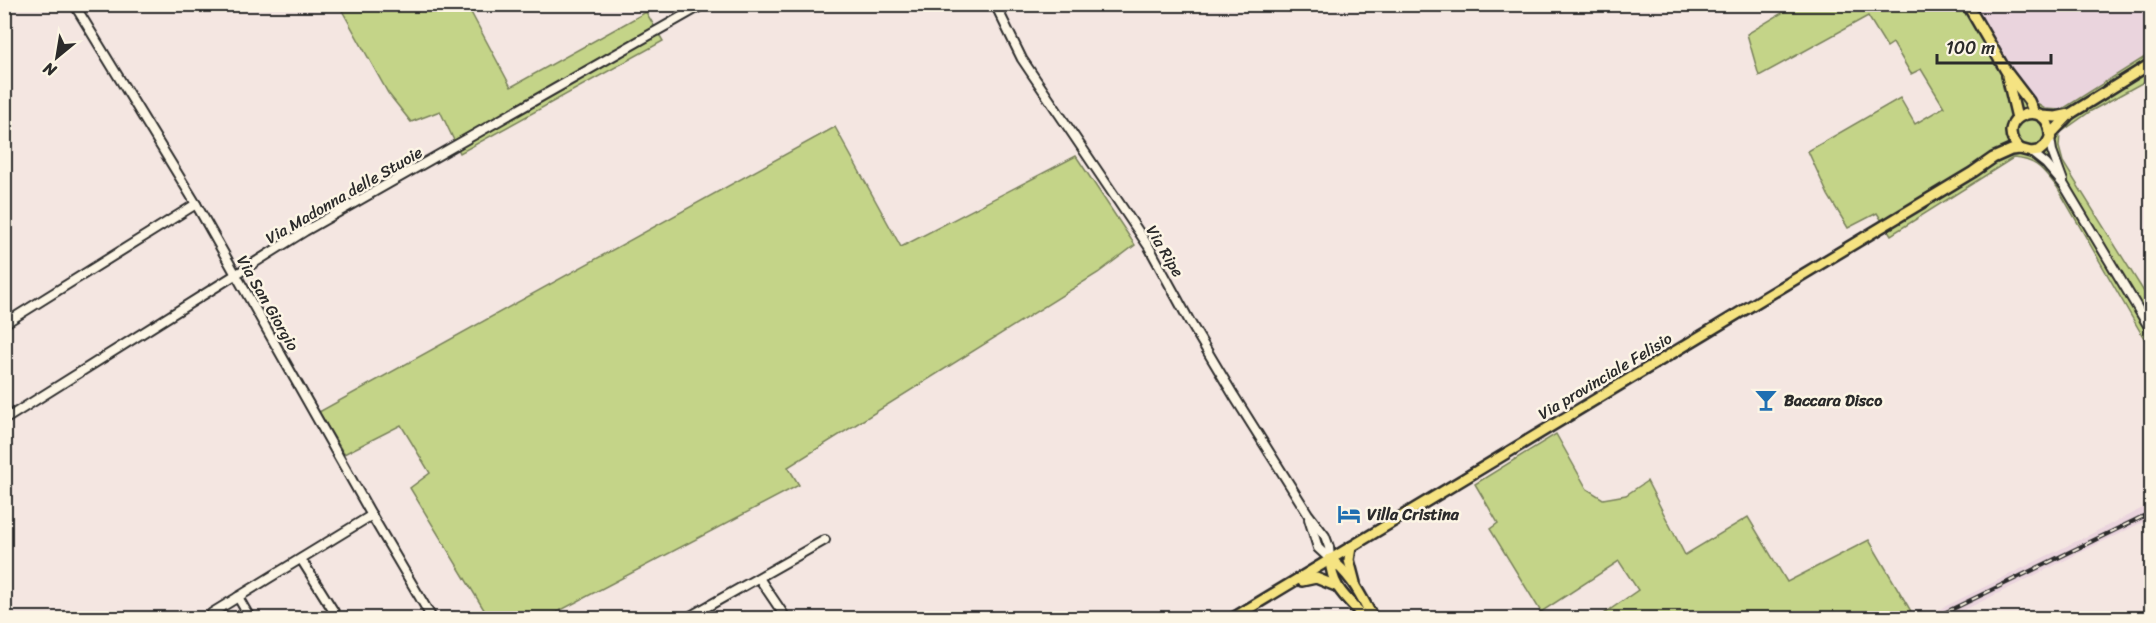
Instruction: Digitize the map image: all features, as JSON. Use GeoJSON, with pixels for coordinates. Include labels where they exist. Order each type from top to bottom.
{"type":"FeatureCollection","features":[{"type":"Feature","properties":{"kind":"main road"},"geometry":{"type":"LineString","coordinates":[[1967,4],[2006,71],[2038,115],[2047,122],[2050,138]]}},
{"type":"Feature","properties":{"kind":"main road"},"geometry":{"type":"LineString","coordinates":[[2011,136],[2014,144],[2020,149],[2031,153],[2039,151],[2046,145],[2054,130],[2070,114],[2151,63]]}},
{"type":"Feature","properties":{"kind":"main road"},"geometry":{"type":"LineString","coordinates":[[2006,71],[2017,118]]}},
{"type":"Feature","properties":{"kind":"main road"},"geometry":{"type":"LineString","coordinates":[[1993,158],[2011,136],[2013,124],[2017,118],[2027,113],[2056,117],[2070,114]]}},
{"type":"Feature","properties":{"kind":"main road"},"geometry":{"type":"LineString","coordinates":[[1993,158],[2011,150],[2020,149]]}},
{"type":"Feature","properties":{"kind":"main road","name":"Via provinciale Felisio"},"geometry":{"type":"LineString","coordinates":[[1233,618],[1993,158]]}},
{"type":"Feature","properties":{"kind":"main road"},"geometry":{"type":"LineString","coordinates":[[1351,547],[1349,560],[1355,585]]}},
{"type":"Feature","properties":{"kind":"main road"},"geometry":{"type":"LineString","coordinates":[[1330,559],[1338,564],[1355,585],[1373,618]]}},
{"type":"Feature","properties":{"kind":"main road"},"geometry":{"type":"LineString","coordinates":[[1330,559],[1331,576],[1336,586],[1365,618]]}},
{"type":"Feature","properties":{"kind":"main road"},"geometry":{"type":"LineString","coordinates":[[1277,591],[1307,578],[1318,578],[1336,586]]}},
{"type":"Feature","properties":{"kind":"street","name":"Via San Giorgio"},"geometry":{"type":"LineString","coordinates":[[74,4],[196,204],[432,618]]}},
{"type":"Feature","properties":{"kind":"street","name":"Via Madonna delle Stuoie"},"geometry":{"type":"LineString","coordinates":[[4,420],[304,231],[704,4]]}},
{"type":"Feature","properties":{"kind":"street","name":"Via Ripe"},"geometry":{"type":"LineString","coordinates":[[995,4],[1022,59],[1149,247],[1190,322],[1308,514],[1325,536],[1330,559]]}},
{"type":"Feature","properties":{"kind":"street"},"geometry":{"type":"LineString","coordinates":[[2050,138],[2064,185]]}},
{"type":"Feature","properties":{"kind":"street"},"geometry":{"type":"LineString","coordinates":[[2031,153],[2046,164],[2064,185],[2151,332]]}},
{"type":"Feature","properties":{"kind":"street"},"geometry":{"type":"LineString","coordinates":[[4,324],[196,204]]}},
{"type":"Feature","properties":{"kind":"street"},"geometry":{"type":"LineString","coordinates":[[212,614],[372,515]]}},
{"type":"Feature","properties":{"kind":"street"},"geometry":{"type":"LineString","coordinates":[[687,618],[825,540]]}},
{"type":"Feature","properties":{"kind":"street"},"geometry":{"type":"LineString","coordinates":[[301,559],[336,615]]}},
{"type":"Feature","properties":{"kind":"street"},"geometry":{"type":"LineString","coordinates":[[759,578],[777,608],[786,618]]}},
{"type":"Feature","properties":{"kind":"street"},"geometry":{"type":"LineString","coordinates":[[238,597],[250,618]]}},
{"type":"Feature","properties":{"kind":"street"},"geometry":{"type":"LineString","coordinates":[[774,618],[777,608]]}},
{"type":"Feature","properties":{"kind":"shaded area"},"geometry":{"type":"Polygon","coordinates":[[[1973,5],[2151,5],[2151,53],[2062,110],[2045,109],[2029,99],[1973,5]]]}},
{"type":"Feature","properties":{"kind":"shaded area"},"geometry":{"type":"Polygon","coordinates":[[[2151,504],[2151,518],[1948,618],[1922,618],[2151,504]]]}},
{"type":"Feature","properties":{"kind":"green space"},"geometry":{"type":"Polygon","coordinates":[[[339,5],[467,5],[511,87],[646,12],[663,41],[460,153],[440,111],[411,122],[388,93],[339,5]]]}},
{"type":"Feature","properties":{"kind":"green space"},"geometry":{"type":"Polygon","coordinates":[[[1795,5],[1973,5],[2029,99],[2045,109],[2061,110],[2151,53],[2151,78],[2091,111],[2060,133],[2059,147],[2063,162],[2151,303],[2151,336],[2145,340],[2057,187],[2034,163],[2013,158],[1891,235],[1877,213],[1848,228],[1828,195],[1808,151],[1900,98],[1915,124],[1944,107],[1921,69],[1911,74],[1893,43],[1887,47],[1868,16],[1759,76],[1747,34],[1795,5]]]}},
{"type":"Feature","properties":{"kind":"green space"},"geometry":{"type":"Polygon","coordinates":[[[835,127],[901,247],[1076,156],[1135,245],[1098,273],[788,467],[799,485],[546,618],[489,618],[410,488],[430,473],[401,425],[344,454],[319,412],[835,127]]]}},
{"type":"Feature","properties":{"kind":"green space"},"geometry":{"type":"Polygon","coordinates":[[[1556,434],[1587,489],[1603,499],[1626,495],[1647,481],[1685,555],[1748,517],[1787,582],[1869,540],[1915,618],[1598,618],[1638,590],[1619,561],[1541,612],[1490,529],[1498,523],[1475,484],[1556,434]]]}},
{"type":"Feature","properties":{"kind":"railway"},"geometry":{"type":"LineString","coordinates":[[1934,618],[2152,512]]}},
{"type":"Feature","properties":{"kind":"place","name":"Baccara Disco"},"geometry":{"type":"Point","coordinates":[1766,400]}},
{"type":"Feature","properties":{"kind":"place","name":"Villa Cristina"},"geometry":{"type":"Point","coordinates":[1349,514]}}]}
